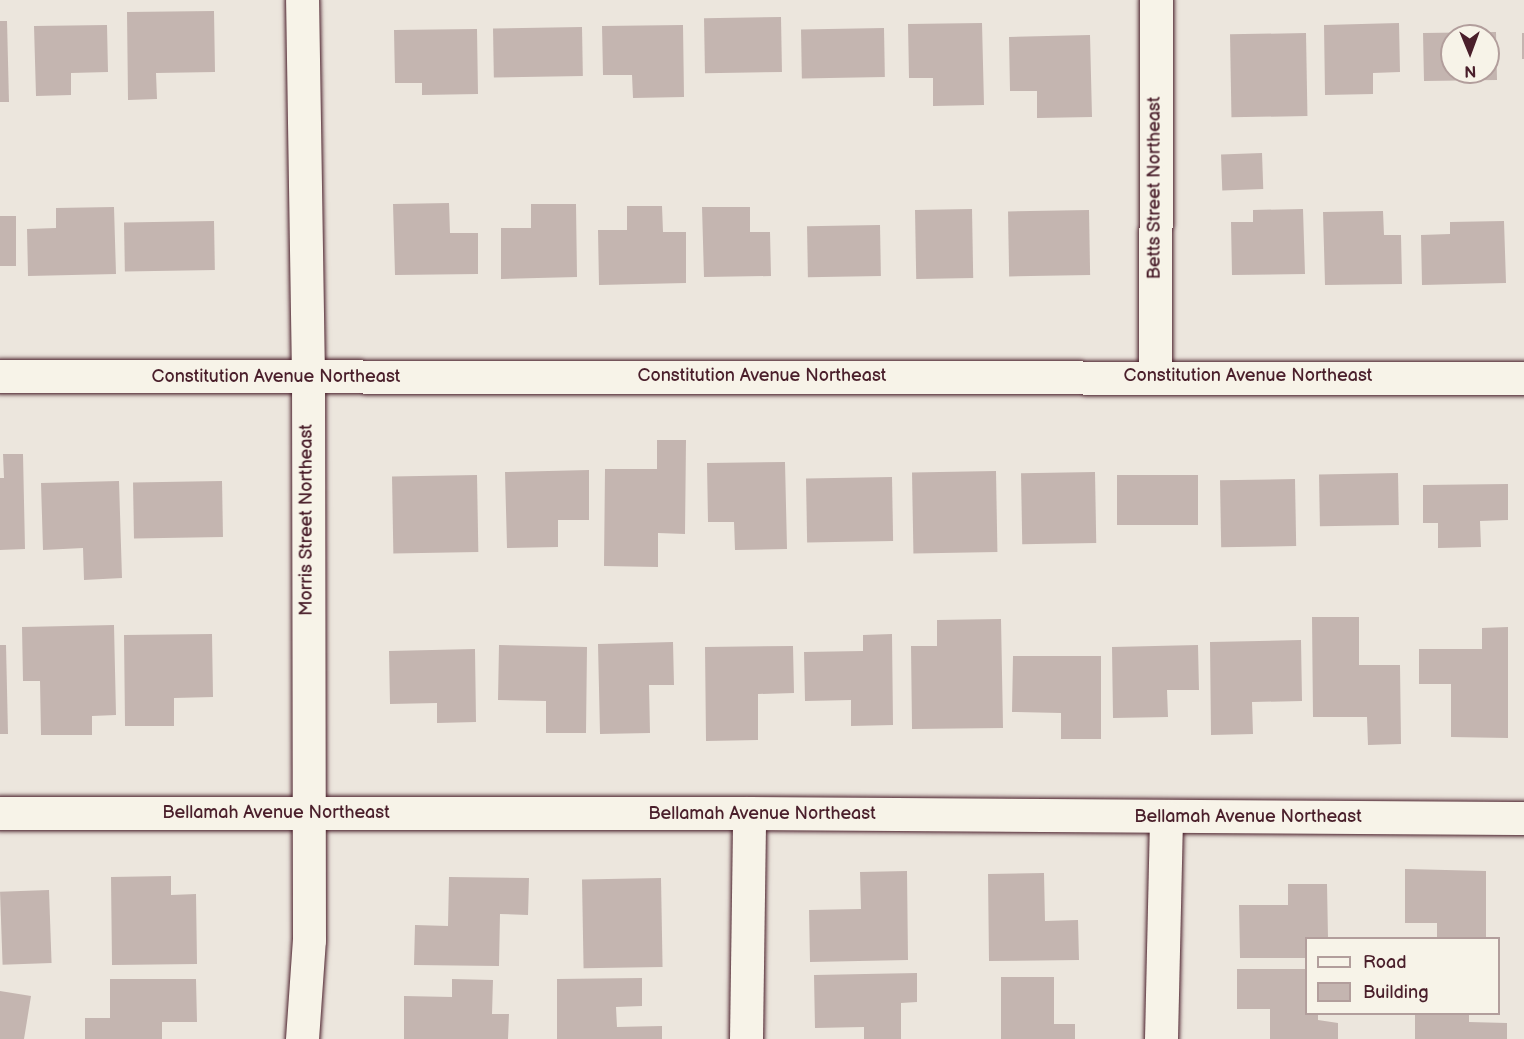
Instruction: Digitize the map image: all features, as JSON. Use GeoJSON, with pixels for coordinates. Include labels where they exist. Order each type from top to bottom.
{"type":"FeatureCollection","features":[{"type":"Feature","properties":{"kind":"street","name":"Morris Street Northeast"},"geometry":{"type":"LineString","coordinates":[[302,0],[308,377],[309,939],[302,1039]]}},
{"type":"Feature","properties":{"kind":"street","name":"Betts Street Northeast"},"geometry":{"type":"LineString","coordinates":[[1155,376],[1156,0]]}},
{"type":"Feature","properties":{"kind":"street","name":"Constitution Avenue Northeast"},"geometry":{"type":"LineString","coordinates":[[0,376],[1524,378]]}},
{"type":"Feature","properties":{"kind":"street","name":"Bellamah Avenue Northeast"},"geometry":{"type":"LineString","coordinates":[[0,813],[749,813],[1524,818]]}},
{"type":"Feature","properties":{"kind":"street"},"geometry":{"type":"LineString","coordinates":[[746,1039],[749,813]]}},
{"type":"Feature","properties":{"kind":"street"},"geometry":{"type":"LineString","coordinates":[[1161,1039],[1166,817]]}},
{"type":"Feature","properties":{"kind":"building"},"geometry":{"type":"Polygon","coordinates":[[[214,11],[215,72],[156,73],[157,99],[128,100],[127,12],[214,11]]]}},
{"type":"Feature","properties":{"kind":"building"},"geometry":{"type":"Polygon","coordinates":[[[781,17],[782,72],[705,73],[704,18],[781,17]]]}},
{"type":"Feature","properties":{"kind":"building"},"geometry":{"type":"Polygon","coordinates":[[[0,21],[7,21],[9,102],[0,102],[0,21]]]}},
{"type":"Feature","properties":{"kind":"building"},"geometry":{"type":"Polygon","coordinates":[[[982,23],[984,105],[933,106],[933,78],[909,78],[908,24],[982,23]]]}},
{"type":"Feature","properties":{"kind":"building"},"geometry":{"type":"Polygon","coordinates":[[[1399,23],[1400,72],[1373,73],[1373,94],[1325,95],[1324,25],[1399,23]]]}},
{"type":"Feature","properties":{"kind":"building"},"geometry":{"type":"Polygon","coordinates":[[[107,25],[108,72],[71,73],[71,95],[36,96],[34,26],[107,25]]]}},
{"type":"Feature","properties":{"kind":"building"},"geometry":{"type":"Polygon","coordinates":[[[683,25],[684,97],[633,98],[632,75],[603,75],[602,26],[683,25]]]}},
{"type":"Feature","properties":{"kind":"building"},"geometry":{"type":"Polygon","coordinates":[[[582,27],[583,76],[494,78],[493,29],[582,27]]]}},
{"type":"Feature","properties":{"kind":"building"},"geometry":{"type":"Polygon","coordinates":[[[884,28],[885,77],[802,78],[801,29],[884,28]]]}},
{"type":"Feature","properties":{"kind":"building"},"geometry":{"type":"Polygon","coordinates":[[[477,29],[478,94],[422,95],[422,83],[395,83],[394,30],[477,29]]]}},
{"type":"Feature","properties":{"kind":"building"},"geometry":{"type":"Polygon","coordinates":[[[1306,33],[1307,116],[1231,117],[1230,34],[1306,33]]]}},
{"type":"Feature","properties":{"kind":"building"},"geometry":{"type":"Polygon","coordinates":[[[1423,33],[1440,33],[1440,81],[1424,81],[1423,33]]]}},
{"type":"Feature","properties":{"kind":"building"},"geometry":{"type":"Polygon","coordinates":[[[1522,33],[1524,33],[1524,59],[1522,59],[1522,33]]]}},
{"type":"Feature","properties":{"kind":"building"},"geometry":{"type":"Polygon","coordinates":[[[1090,35],[1092,117],[1037,118],[1037,91],[1010,91],[1009,37],[1090,35]]]}},
{"type":"Feature","properties":{"kind":"building"},"geometry":{"type":"Polygon","coordinates":[[[1262,153],[1263,189],[1222,190],[1221,154],[1262,153]]]}},
{"type":"Feature","properties":{"kind":"building"},"geometry":{"type":"Polygon","coordinates":[[[449,203],[450,233],[478,233],[478,274],[395,275],[393,204],[449,203]]]}},
{"type":"Feature","properties":{"kind":"building"},"geometry":{"type":"Polygon","coordinates":[[[531,204],[576,204],[577,277],[501,279],[501,228],[531,228],[531,204]]]}},
{"type":"Feature","properties":{"kind":"building"},"geometry":{"type":"Polygon","coordinates":[[[627,206],[662,206],[663,232],[686,232],[686,283],[599,285],[598,230],[627,230],[627,206]]]}},
{"type":"Feature","properties":{"kind":"building"},"geometry":{"type":"Polygon","coordinates":[[[114,207],[116,274],[28,276],[27,229],[56,228],[56,208],[114,207]]]}},
{"type":"Feature","properties":{"kind":"building"},"geometry":{"type":"Polygon","coordinates":[[[702,207],[750,207],[750,232],[770,232],[771,276],[704,277],[702,207]]]}},
{"type":"Feature","properties":{"kind":"building"},"geometry":{"type":"Polygon","coordinates":[[[972,209],[973,278],[916,279],[915,210],[972,209]]]}},
{"type":"Feature","properties":{"kind":"building"},"geometry":{"type":"Polygon","coordinates":[[[1303,209],[1305,274],[1232,275],[1231,222],[1253,222],[1253,210],[1303,209]]]}},
{"type":"Feature","properties":{"kind":"building"},"geometry":{"type":"Polygon","coordinates":[[[1089,210],[1090,275],[1009,276],[1008,211],[1089,210]]]}},
{"type":"Feature","properties":{"kind":"building"},"geometry":{"type":"Polygon","coordinates":[[[1383,211],[1384,235],[1401,235],[1402,284],[1325,285],[1323,212],[1383,211]]]}},
{"type":"Feature","properties":{"kind":"building"},"geometry":{"type":"Polygon","coordinates":[[[0,216],[16,216],[16,266],[0,266],[0,216]]]}},
{"type":"Feature","properties":{"kind":"building"},"geometry":{"type":"Polygon","coordinates":[[[214,221],[215,270],[125,272],[124,223],[214,221]]]}},
{"type":"Feature","properties":{"kind":"building"},"geometry":{"type":"Polygon","coordinates":[[[1504,221],[1506,283],[1422,285],[1421,235],[1450,234],[1450,222],[1504,221]]]}},
{"type":"Feature","properties":{"kind":"building"},"geometry":{"type":"Polygon","coordinates":[[[880,225],[881,276],[808,277],[807,226],[880,225]]]}},
{"type":"Feature","properties":{"kind":"building"},"geometry":{"type":"Polygon","coordinates":[[[657,440],[686,440],[685,534],[658,533],[658,567],[604,566],[605,469],[657,469],[657,440]]]}},
{"type":"Feature","properties":{"kind":"building"},"geometry":{"type":"Polygon","coordinates":[[[3,454],[23,454],[25,549],[0,550],[0,478],[4,478],[3,454]]]}},
{"type":"Feature","properties":{"kind":"building"},"geometry":{"type":"Polygon","coordinates":[[[785,462],[787,549],[735,550],[734,522],[708,522],[707,463],[785,462]]]}},
{"type":"Feature","properties":{"kind":"building"},"geometry":{"type":"Polygon","coordinates":[[[589,470],[589,520],[558,520],[558,547],[507,548],[505,472],[589,470]]]}},
{"type":"Feature","properties":{"kind":"building"},"geometry":{"type":"Polygon","coordinates":[[[996,471],[997,552],[913,553],[912,472],[996,471]]]}},
{"type":"Feature","properties":{"kind":"building"},"geometry":{"type":"Polygon","coordinates":[[[1095,472],[1096,543],[1022,544],[1021,473],[1095,472]]]}},
{"type":"Feature","properties":{"kind":"building"},"geometry":{"type":"Polygon","coordinates":[[[1398,473],[1399,525],[1320,526],[1319,474],[1398,473]]]}},
{"type":"Feature","properties":{"kind":"building"},"geometry":{"type":"Polygon","coordinates":[[[477,475],[478,552],[393,553],[392,476],[477,475]]]}},
{"type":"Feature","properties":{"kind":"building"},"geometry":{"type":"Polygon","coordinates":[[[1117,475],[1198,475],[1198,525],[1117,525],[1117,475]]]}},
{"type":"Feature","properties":{"kind":"building"},"geometry":{"type":"Polygon","coordinates":[[[892,477],[893,541],[807,542],[806,479],[892,477]]]}},
{"type":"Feature","properties":{"kind":"building"},"geometry":{"type":"Polygon","coordinates":[[[1295,479],[1296,546],[1221,547],[1220,480],[1295,479]]]}},
{"type":"Feature","properties":{"kind":"building"},"geometry":{"type":"Polygon","coordinates":[[[119,481],[122,578],[84,580],[83,548],[43,550],[41,483],[119,481]]]}},
{"type":"Feature","properties":{"kind":"building"},"geometry":{"type":"Polygon","coordinates":[[[222,481],[223,537],[134,539],[133,483],[222,481]]]}},
{"type":"Feature","properties":{"kind":"building"},"geometry":{"type":"Polygon","coordinates":[[[1508,484],[1508,520],[1480,521],[1481,547],[1438,548],[1438,523],[1423,523],[1423,485],[1508,484]]]}},
{"type":"Feature","properties":{"kind":"building"},"geometry":{"type":"Polygon","coordinates":[[[1312,617],[1359,617],[1359,665],[1400,665],[1401,744],[1368,745],[1367,717],[1313,717],[1312,617]]]}},
{"type":"Feature","properties":{"kind":"building"},"geometry":{"type":"Polygon","coordinates":[[[1001,619],[1003,728],[912,729],[911,646],[937,646],[937,620],[1001,619]]]}},
{"type":"Feature","properties":{"kind":"building"},"geometry":{"type":"Polygon","coordinates":[[[114,625],[116,715],[92,716],[92,735],[41,735],[40,681],[23,681],[22,627],[114,625]]]}},
{"type":"Feature","properties":{"kind":"building"},"geometry":{"type":"Polygon","coordinates":[[[1508,627],[1508,738],[1451,737],[1451,684],[1419,684],[1419,649],[1482,649],[1482,628],[1508,627]]]}},
{"type":"Feature","properties":{"kind":"building"},"geometry":{"type":"Polygon","coordinates":[[[212,634],[213,697],[174,698],[174,726],[125,726],[124,635],[212,634]]]}},
{"type":"Feature","properties":{"kind":"building"},"geometry":{"type":"Polygon","coordinates":[[[892,634],[893,725],[851,726],[851,700],[805,701],[804,652],[863,651],[863,635],[892,634]]]}},
{"type":"Feature","properties":{"kind":"building"},"geometry":{"type":"Polygon","coordinates":[[[1301,640],[1302,701],[1252,702],[1253,734],[1211,735],[1210,642],[1301,640]]]}},
{"type":"Feature","properties":{"kind":"building"},"geometry":{"type":"Polygon","coordinates":[[[673,642],[674,685],[649,685],[650,733],[600,734],[598,644],[673,642]]]}},
{"type":"Feature","properties":{"kind":"building"},"geometry":{"type":"Polygon","coordinates":[[[0,645],[6,645],[8,734],[0,734],[0,645]]]}},
{"type":"Feature","properties":{"kind":"building"},"geometry":{"type":"Polygon","coordinates":[[[499,645],[587,647],[586,733],[546,733],[546,701],[498,700],[499,645]]]}},
{"type":"Feature","properties":{"kind":"building"},"geometry":{"type":"Polygon","coordinates":[[[1198,645],[1199,690],[1167,690],[1168,717],[1113,718],[1112,647],[1198,645]]]}},
{"type":"Feature","properties":{"kind":"building"},"geometry":{"type":"Polygon","coordinates":[[[793,646],[794,693],[758,694],[758,740],[706,741],[705,647],[793,646]]]}},
{"type":"Feature","properties":{"kind":"building"},"geometry":{"type":"Polygon","coordinates":[[[475,649],[476,722],[437,723],[437,703],[390,704],[389,651],[475,649]]]}},
{"type":"Feature","properties":{"kind":"building"},"geometry":{"type":"Polygon","coordinates":[[[1013,656],[1101,656],[1101,739],[1061,739],[1061,713],[1012,712],[1013,656]]]}},
{"type":"Feature","properties":{"kind":"building"},"geometry":{"type":"Polygon","coordinates":[[[1405,869],[1486,871],[1486,937],[1437,937],[1437,923],[1405,923],[1405,869]]]}},
{"type":"Feature","properties":{"kind":"building"},"geometry":{"type":"Polygon","coordinates":[[[907,871],[908,960],[810,962],[809,910],[861,909],[860,872],[907,871]]]}},
{"type":"Feature","properties":{"kind":"building"},"geometry":{"type":"Polygon","coordinates":[[[1044,873],[1045,921],[1078,920],[1079,960],[989,961],[988,874],[1044,873]]]}},
{"type":"Feature","properties":{"kind":"building"},"geometry":{"type":"Polygon","coordinates":[[[171,876],[171,895],[196,894],[197,964],[112,965],[111,877],[171,876]]]}},
{"type":"Feature","properties":{"kind":"building"},"geometry":{"type":"Polygon","coordinates":[[[449,877],[529,878],[528,915],[500,914],[499,966],[414,965],[415,925],[448,926],[449,877]]]}},
{"type":"Feature","properties":{"kind":"building"},"geometry":{"type":"Polygon","coordinates":[[[661,878],[663,967],[584,968],[582,879],[661,878]]]}},
{"type":"Feature","properties":{"kind":"building"},"geometry":{"type":"Polygon","coordinates":[[[1288,884],[1327,884],[1328,937],[1305,937],[1305,958],[1240,958],[1239,905],[1288,905],[1288,884]]]}},
{"type":"Feature","properties":{"kind":"building"},"geometry":{"type":"Polygon","coordinates":[[[49,890],[52,963],[3,965],[0,892],[49,890]]]}},
{"type":"Feature","properties":{"kind":"building"},"geometry":{"type":"Polygon","coordinates":[[[1237,969],[1305,969],[1305,1015],[1318,1015],[1318,1020],[1338,1023],[1338,1039],[1270,1039],[1270,1009],[1237,1009],[1237,969]]]}},
{"type":"Feature","properties":{"kind":"building"},"geometry":{"type":"Polygon","coordinates":[[[917,973],[917,1002],[901,1003],[901,1039],[864,1039],[864,1027],[815,1028],[814,975],[917,973]]]}},
{"type":"Feature","properties":{"kind":"building"},"geometry":{"type":"Polygon","coordinates":[[[1001,977],[1054,977],[1054,1024],[1075,1024],[1075,1039],[1001,1039],[1001,977]]]}},
{"type":"Feature","properties":{"kind":"building"},"geometry":{"type":"Polygon","coordinates":[[[642,978],[642,1006],[616,1007],[617,1027],[662,1026],[662,1039],[557,1039],[557,979],[642,978]]]}},
{"type":"Feature","properties":{"kind":"building"},"geometry":{"type":"Polygon","coordinates":[[[110,979],[196,979],[197,1022],[162,1022],[162,1039],[85,1039],[85,1018],[110,1018],[110,979]]]}},
{"type":"Feature","properties":{"kind":"building"},"geometry":{"type":"Polygon","coordinates":[[[452,979],[493,980],[492,1014],[509,1014],[508,1039],[404,1039],[404,996],[452,997],[452,979]]]}},
{"type":"Feature","properties":{"kind":"building"},"geometry":{"type":"Polygon","coordinates":[[[0,991],[31,996],[24,1039],[0,1039],[0,991]]]}},
{"type":"Feature","properties":{"kind":"building"},"geometry":{"type":"Polygon","coordinates":[[[1415,1015],[1469,1015],[1469,1022],[1507,1023],[1507,1039],[1415,1039],[1415,1015]]]}}]}
